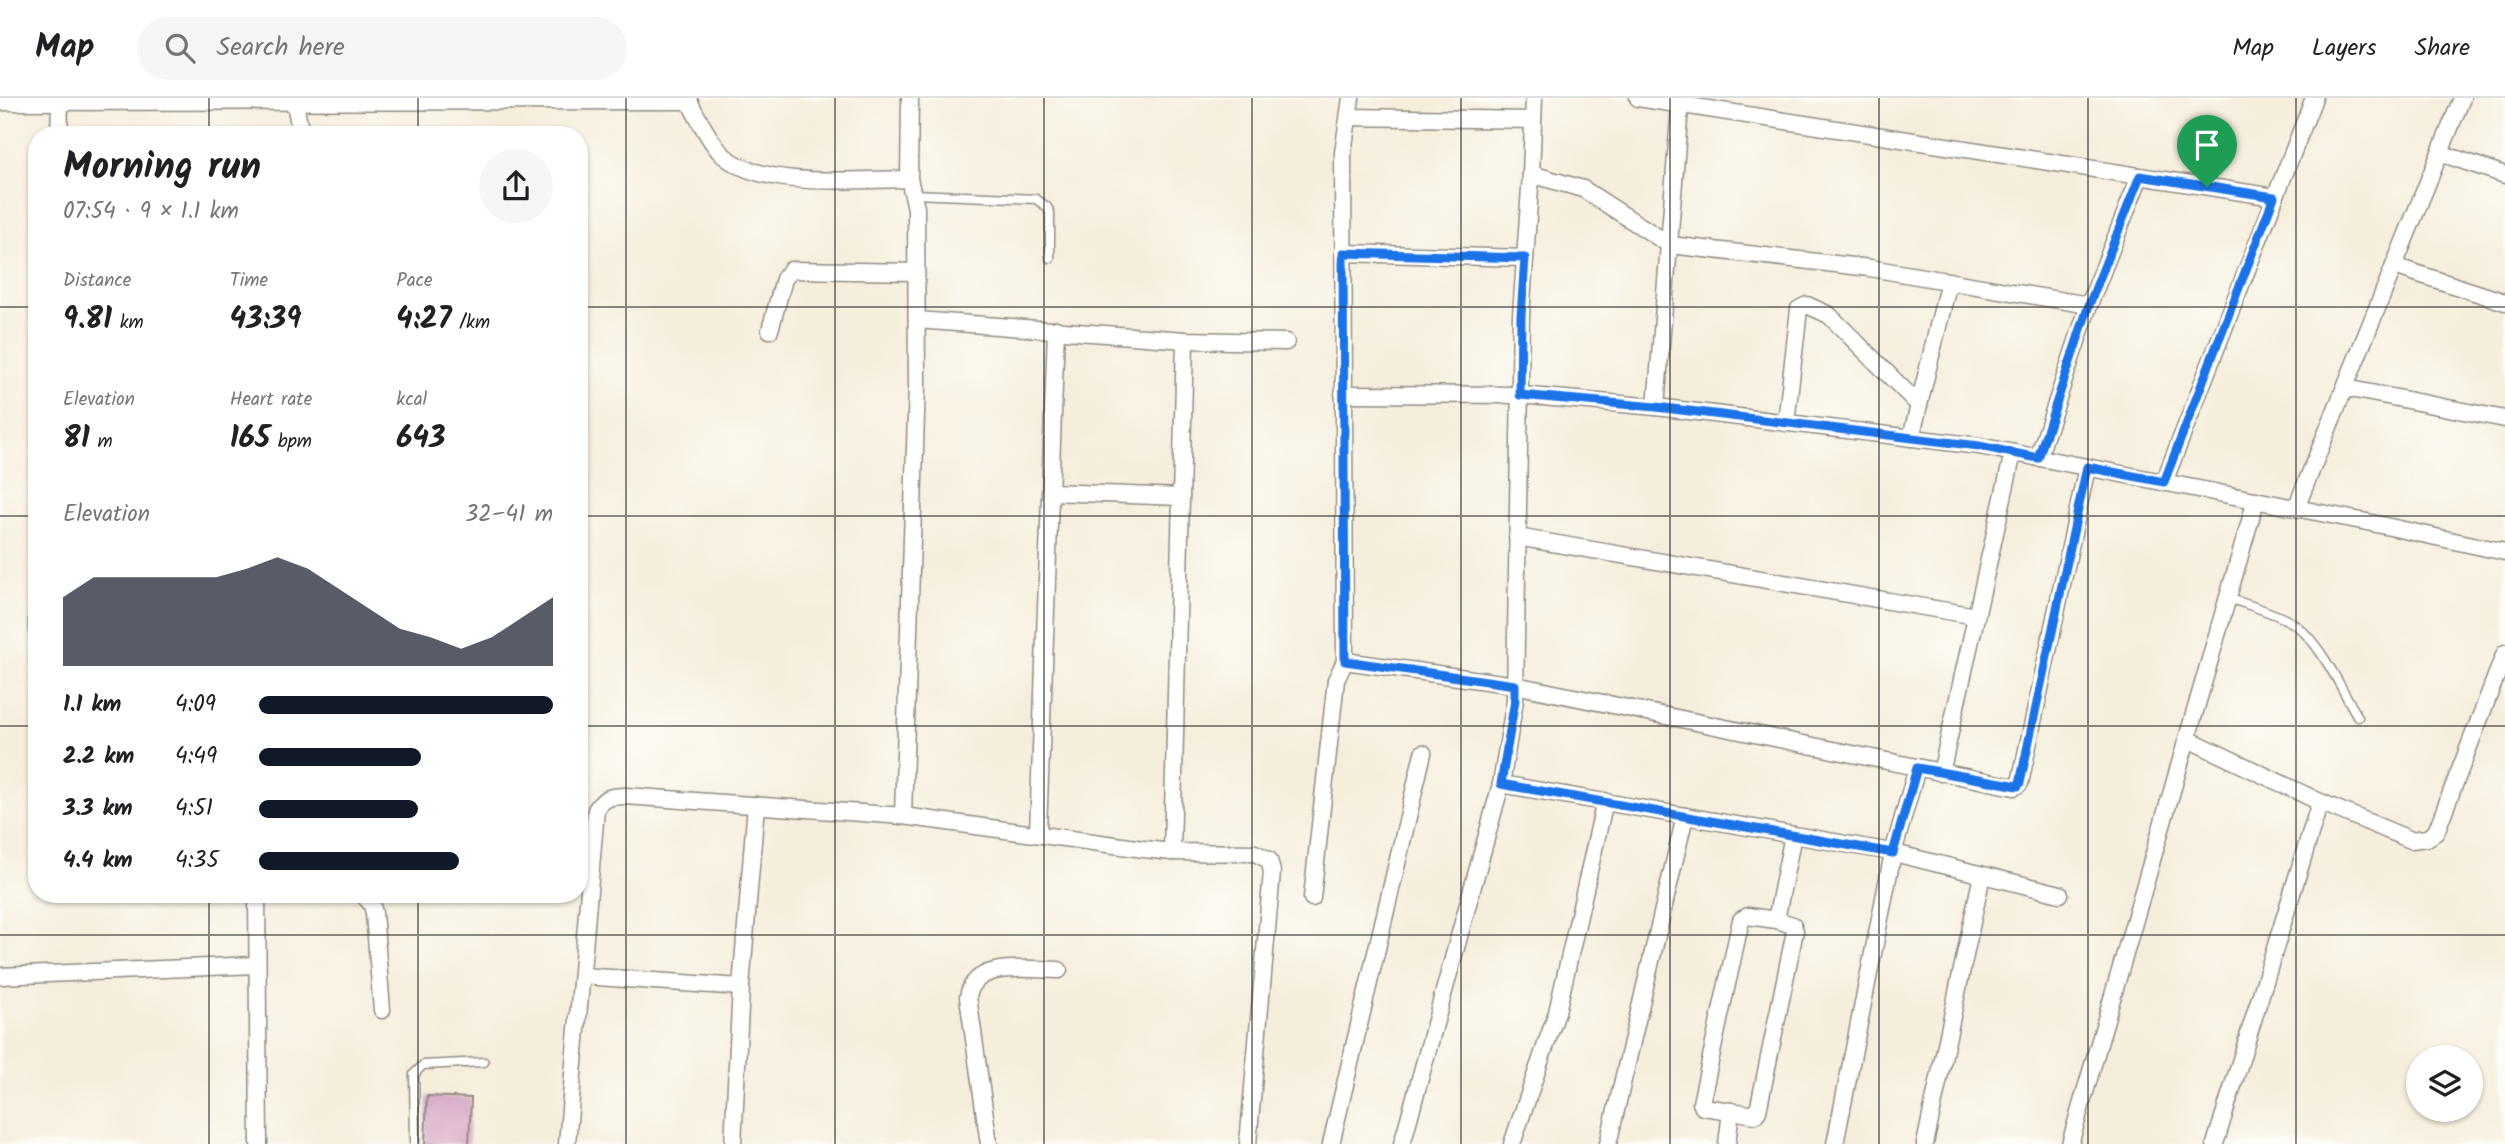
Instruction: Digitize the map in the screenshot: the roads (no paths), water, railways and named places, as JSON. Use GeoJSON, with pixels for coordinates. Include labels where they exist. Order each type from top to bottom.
{"type":"FeatureCollection","features":[{"type":"Feature","properties":{"kind":"street"},"geometry":{"type":"LineString","coordinates":[[903,816],[917,399],[910,98]]}},
{"type":"Feature","properties":{"kind":"street"},"geometry":{"type":"LineString","coordinates":[[1312,898],[1336,680],[1345,661],[1343,153],[1351,98]]}},
{"type":"Feature","properties":{"kind":"street"},"geometry":{"type":"LineString","coordinates":[[1402,1144],[1501,784],[1515,700],[1521,316],[1534,98]]}},
{"type":"Feature","properties":{"kind":"street"},"geometry":{"type":"LineString","coordinates":[[1638,98],[2274,197]]}},
{"type":"Feature","properties":{"kind":"street"},"geometry":{"type":"LineString","coordinates":[[2164,482],[2314,98]]}},
{"type":"Feature","properties":{"kind":"street"},"geometry":{"type":"LineString","coordinates":[[2296,508],[2462,98]]}},
{"type":"Feature","properties":{"kind":"street"},"geometry":{"type":"LineString","coordinates":[[0,102],[295,103],[689,99],[708,135],[722,153],[752,171],[796,180],[911,186]]}},
{"type":"Feature","properties":{"kind":"street"},"geometry":{"type":"LineString","coordinates":[[295,103],[299,126]]}},
{"type":"Feature","properties":{"kind":"street"},"geometry":{"type":"LineString","coordinates":[[59,126],[60,104]]}},
{"type":"Feature","properties":{"kind":"street"},"geometry":{"type":"LineString","coordinates":[[1656,407],[1680,106]]}},
{"type":"Feature","properties":{"kind":"street"},"geometry":{"type":"LineString","coordinates":[[1349,117],[1533,120]]}},
{"type":"Feature","properties":{"kind":"street"},"geometry":{"type":"LineString","coordinates":[[2440,153],[2505,174]]}},
{"type":"Feature","properties":{"kind":"street"},"geometry":{"type":"LineString","coordinates":[[1531,174],[1583,189],[1670,245],[1870,268],[2089,305]]}},
{"type":"Feature","properties":{"kind":"street"},"geometry":{"type":"LineString","coordinates":[[2038,458],[2089,305],[2140,176]]}},
{"type":"Feature","properties":{"kind":"street"},"geometry":{"type":"LineString","coordinates":[[1343,253],[1525,258]]}},
{"type":"Feature","properties":{"kind":"street"},"geometry":{"type":"LineString","coordinates":[[2394,266],[2505,302]]}},
{"type":"Feature","properties":{"kind":"street"},"geometry":{"type":"LineString","coordinates":[[770,330],[784,279],[791,270],[916,272]]}},
{"type":"Feature","properties":{"kind":"street"},"geometry":{"type":"LineString","coordinates":[[1911,438],[1949,281]]}},
{"type":"Feature","properties":{"kind":"street"},"geometry":{"type":"LineString","coordinates":[[1786,423],[1799,309],[1807,305],[1829,315],[1919,405]]}},
{"type":"Feature","properties":{"kind":"street"},"geometry":{"type":"LineString","coordinates":[[917,320],[1185,340],[1286,342]]}},
{"type":"Feature","properties":{"kind":"street"},"geometry":{"type":"LineString","coordinates":[[1038,833],[1056,329]]}},
{"type":"Feature","properties":{"kind":"street"},"geometry":{"type":"LineString","coordinates":[[1172,852],[1185,340]]}},
{"type":"Feature","properties":{"kind":"street"},"geometry":{"type":"LineString","coordinates":[[2345,388],[2505,419]]}},
{"type":"Feature","properties":{"kind":"street"},"geometry":{"type":"LineString","coordinates":[[1343,394],[1520,395],[1656,407],[1911,438],[2087,467],[2505,552]]}},
{"type":"Feature","properties":{"kind":"street"},"geometry":{"type":"LineString","coordinates":[[1941,773],[2013,453]]}},
{"type":"Feature","properties":{"kind":"street"},"geometry":{"type":"LineString","coordinates":[[1345,661],[1515,685],[2014,787],[2020,783],[2087,467]]}},
{"type":"Feature","properties":{"kind":"street"},"geometry":{"type":"LineString","coordinates":[[1051,492],[1181,497]]}},
{"type":"Feature","properties":{"kind":"street"},"geometry":{"type":"LineString","coordinates":[[2070,1144],[2256,500]]}},
{"type":"Feature","properties":{"kind":"street"},"geometry":{"type":"LineString","coordinates":[[1517,537],[1976,616]]}},
{"type":"Feature","properties":{"kind":"street"},"geometry":{"type":"LineString","coordinates":[[2188,739],[2320,802],[2411,840],[2427,838],[2436,832],[2505,653]]}},
{"type":"Feature","properties":{"kind":"street"},"geometry":{"type":"LineString","coordinates":[[1331,1144],[1423,753]]}},
{"type":"Feature","properties":{"kind":"street"},"geometry":{"type":"LineString","coordinates":[[1835,1144],[1893,853],[1917,768]]}},
{"type":"Feature","properties":{"kind":"street"},"geometry":{"type":"LineString","coordinates":[[1501,784],[1893,853],[2060,894]]}},
{"type":"Feature","properties":{"kind":"street"},"geometry":{"type":"LineString","coordinates":[[567,1144],[596,810],[603,800],[612,796],[626,796],[903,816],[1172,852],[1255,853],[1269,860],[1271,867],[1248,1144]]}},
{"type":"Feature","properties":{"kind":"street"},"geometry":{"type":"LineString","coordinates":[[1512,1144],[1557,1012],[1605,801]]}},
{"type":"Feature","properties":{"kind":"street"},"geometry":{"type":"LineString","coordinates":[[2215,1144],[2320,802]]}},
{"type":"Feature","properties":{"kind":"street"},"geometry":{"type":"LineString","coordinates":[[733,1144],[741,987],[756,805]]}},
{"type":"Feature","properties":{"kind":"street"},"geometry":{"type":"LineString","coordinates":[[1608,1144],[1685,816]]}},
{"type":"Feature","properties":{"kind":"street"},"geometry":{"type":"LineString","coordinates":[[1776,920],[1793,835]]}},
{"type":"Feature","properties":{"kind":"street"},"geometry":{"type":"LineString","coordinates":[[1925,1144],[1982,875]]}},
{"type":"Feature","properties":{"kind":"street"},"geometry":{"type":"LineString","coordinates":[[257,903],[259,1144]]}},
{"type":"Feature","properties":{"kind":"street"},"geometry":{"type":"LineString","coordinates":[[370,903],[374,913],[382,1010]]}},
{"type":"Feature","properties":{"kind":"street"},"geometry":{"type":"LineString","coordinates":[[1748,916],[1776,920],[1793,925],[1796,931],[1758,1111],[1755,1115],[1731,1111],[1703,1107],[1701,1104],[1741,920],[1748,916]]}},
{"type":"Feature","properties":{"kind":"street"},"geometry":{"type":"LineString","coordinates":[[0,976],[256,965]]}},
{"type":"Feature","properties":{"kind":"street"},"geometry":{"type":"LineString","coordinates":[[989,1144],[968,997],[970,987],[983,973],[1003,970],[1059,971]]}},
{"type":"Feature","properties":{"kind":"street"},"geometry":{"type":"LineString","coordinates":[[582,976],[741,987]]}},
{"type":"Feature","properties":{"kind":"street"},"geometry":{"type":"LineString","coordinates":[[1727,1144],[1731,1111]]}},
{"type":"Feature","properties":{"kind":"lane"},"geometry":{"type":"LineString","coordinates":[[911,186],[1036,198],[1050,213],[1050,258]]}},
{"type":"Feature","properties":{"kind":"lane"},"geometry":{"type":"LineString","coordinates":[[2228,598],[2290,621],[2305,634],[2358,717]]}},
{"type":"Feature","properties":{"kind":"lane"},"geometry":{"type":"LineString","coordinates":[[415,1144],[414,1074],[417,1069],[423,1065],[484,1062]]}}]}
